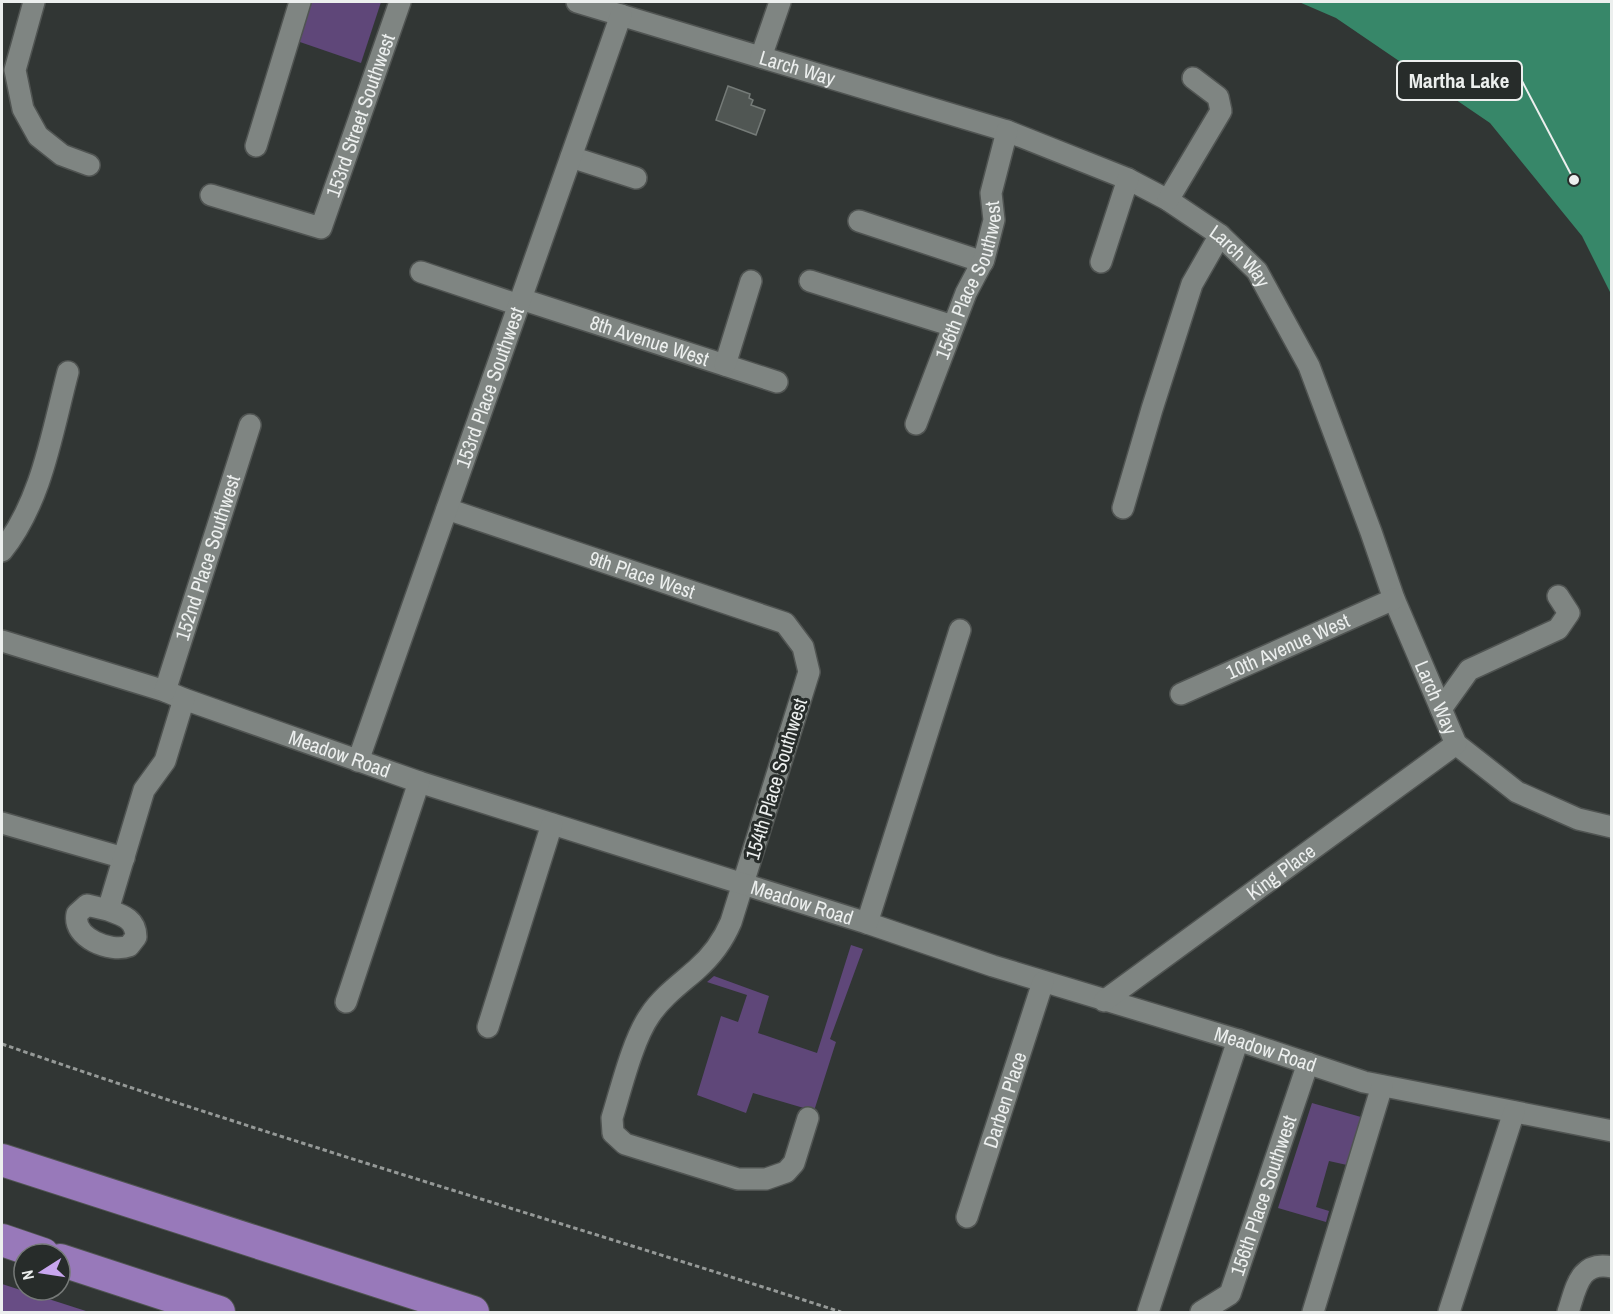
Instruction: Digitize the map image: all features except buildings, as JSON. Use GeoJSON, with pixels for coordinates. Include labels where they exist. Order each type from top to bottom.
{"type":"FeatureCollection","features":[{"type":"Feature","properties":{"kind":"highway"},"geometry":{"type":"LineString","coordinates":[[2,1160],[473,1312]]}},
{"type":"Feature","properties":{"kind":"highway"},"geometry":{"type":"LineString","coordinates":[[72,1264],[219,1312]]}},
{"type":"Feature","properties":{"kind":"street"},"geometry":{"type":"LineString","coordinates":[[34,2],[15,70],[23,109],[38,136],[62,155],[89,165]]}},
{"type":"Feature","properties":{"kind":"street"},"geometry":{"type":"LineString","coordinates":[[256,146],[300,2]]}},
{"type":"Feature","properties":{"kind":"street","name":"153rd Street Southwest"},"geometry":{"type":"LineString","coordinates":[[211,195],[321,228],[400,2]]}},
{"type":"Feature","properties":{"kind":"street","name":"Larch Way"},"geometry":{"type":"LineString","coordinates":[[577,2],[1007,131],[1128,179],[1168,200],[1220,235],[1257,271],[1309,366],[1394,599],[1456,744],[1517,792],[1578,819],[1611,827]]}},
{"type":"Feature","properties":{"kind":"street"},"geometry":{"type":"LineString","coordinates":[[760,57],[780,2]]}},
{"type":"Feature","properties":{"kind":"street","name":"153rd Place Southwest"},"geometry":{"type":"LineString","coordinates":[[358,761],[621,15]]}},
{"type":"Feature","properties":{"kind":"street"},"geometry":{"type":"LineString","coordinates":[[1168,200],[1221,111],[1218,97],[1193,78]]}},
{"type":"Feature","properties":{"kind":"street","name":"156th Place Southwest"},"geometry":{"type":"LineString","coordinates":[[916,424],[966,293],[983,262],[994,220],[991,193],[1007,131]]}},
{"type":"Feature","properties":{"kind":"street"},"geometry":{"type":"LineString","coordinates":[[571,157],[636,178]]}},
{"type":"Feature","properties":{"kind":"street"},"geometry":{"type":"LineString","coordinates":[[1101,262],[1128,179]]}},
{"type":"Feature","properties":{"kind":"street"},"geometry":{"type":"LineString","coordinates":[[859,221],[983,262]]}},
{"type":"Feature","properties":{"kind":"street"},"geometry":{"type":"LineString","coordinates":[[1123,508],[1192,284],[1220,235]]}},
{"type":"Feature","properties":{"kind":"street","name":"8th Avenue West"},"geometry":{"type":"LineString","coordinates":[[420,272],[777,382]]}},
{"type":"Feature","properties":{"kind":"street"},"geometry":{"type":"LineString","coordinates":[[725,365],[751,281]]}},
{"type":"Feature","properties":{"kind":"street"},"geometry":{"type":"LineString","coordinates":[[810,281],[953,326]]}},
{"type":"Feature","properties":{"kind":"street"},"geometry":{"type":"LineString","coordinates":[[2,551],[27,510],[43,466],[68,372]]}},
{"type":"Feature","properties":{"kind":"street","name":"152nd Place Southwest"},"geometry":{"type":"LineString","coordinates":[[108,910],[144,790],[165,760],[174,695],[250,425]]}},
{"type":"Feature","properties":{"kind":"street","name":"9th Place West"},"geometry":{"type":"LineString","coordinates":[[447,508],[785,623],[803,647],[809,672]]}},
{"type":"Feature","properties":{"kind":"street"},"geometry":{"type":"LineString","coordinates":[[1441,709],[1469,670],[1558,629],[1569,613],[1558,596]]}},
{"type":"Feature","properties":{"kind":"street","name":"10th Avenue West"},"geometry":{"type":"LineString","coordinates":[[1181,694],[1394,599]]}},
{"type":"Feature","properties":{"kind":"street"},"geometry":{"type":"LineString","coordinates":[[867,922],[960,630]]}},
{"type":"Feature","properties":{"kind":"street","name":"Meadow Road"},"geometry":{"type":"LineString","coordinates":[[2,641],[174,695],[419,782],[867,922],[1043,982],[1238,1040],[1364,1082],[1611,1131]]}},
{"type":"Feature","properties":{"kind":"street","name":"154th Place Southwest"},"geometry":{"type":"LineString","coordinates":[[808,1118],[794,1163],[786,1172],[766,1179],[738,1179],[625,1144],[613,1133],[612,1118],[641,1031],[650,1015],[660,1002],[714,952],[731,922],[809,672]]}},
{"type":"Feature","properties":{"kind":"street","name":"King Place"},"geometry":{"type":"LineString","coordinates":[[1104,1001],[1456,744]]}},
{"type":"Feature","properties":{"kind":"street"},"geometry":{"type":"LineString","coordinates":[[346,1002],[419,782]]}},
{"type":"Feature","properties":{"kind":"street"},"geometry":{"type":"LineString","coordinates":[[2,823],[124,858]]}},
{"type":"Feature","properties":{"kind":"street"},"geometry":{"type":"LineString","coordinates":[[488,1027],[552,824]]}},
{"type":"Feature","properties":{"kind":"street","name":"Darben Place"},"geometry":{"type":"LineString","coordinates":[[967,1217],[1043,982]]}},
{"type":"Feature","properties":{"kind":"street"},"geometry":{"type":"LineString","coordinates":[[1148,1312],[1238,1040]]}},
{"type":"Feature","properties":{"kind":"street","name":"156th Place Southwest"},"geometry":{"type":"LineString","coordinates":[[1201,1312],[1230,1294],[1308,1063]]}},
{"type":"Feature","properties":{"kind":"street"},"geometry":{"type":"LineString","coordinates":[[1313,1312],[1382,1086]]}},
{"type":"Feature","properties":{"kind":"street"},"geometry":{"type":"LineString","coordinates":[[1449,1312],[1514,1112]]}},
{"type":"Feature","properties":{"kind":"street"},"geometry":{"type":"LineString","coordinates":[[1568,1312],[1579,1280],[1586,1271],[1602,1267]]}},
{"type":"Feature","properties":{"kind":"path"},"geometry":{"type":"LineString","coordinates":[[2,1044],[155,1097],[841,1312]]}},
{"type":"Feature","properties":{"kind":"shaded area"},"geometry":{"type":"Polygon","coordinates":[[[311,2],[381,2],[361,63],[297,41],[311,2]]]}},
{"type":"Feature","properties":{"kind":"shaded area"},"geometry":{"type":"Polygon","coordinates":[[[1299,2],[1611,2],[1611,294],[1582,236],[1490,123],[1336,18],[1299,2]]]}},
{"type":"Feature","properties":{"kind":"shaded area"},"geometry":{"type":"Polygon","coordinates":[[[851,945],[863,949],[830,1039],[836,1042],[814,1111],[753,1093],[746,1113],[697,1095],[721,1016],[738,1022],[747,995],[707,982],[714,976],[769,996],[758,1033],[817,1053],[851,945]]]}},
{"type":"Feature","properties":{"kind":"shaded area"},"geometry":{"type":"Polygon","coordinates":[[[1312,1103],[1361,1117],[1347,1165],[1329,1161],[1316,1207],[1329,1211],[1326,1222],[1278,1208],[1312,1103]]]}},
{"type":"Feature","properties":{"kind":"shaded area"},"geometry":{"type":"Polygon","coordinates":[[[2,1284],[12,1287],[12,1302],[58,1302],[89,1312],[2,1312],[2,1284]]]}},
{"type":"Feature","properties":{"kind":"place","name":"Martha Lake"},"geometry":{"type":"Point","coordinates":[1574,180]}}]}
